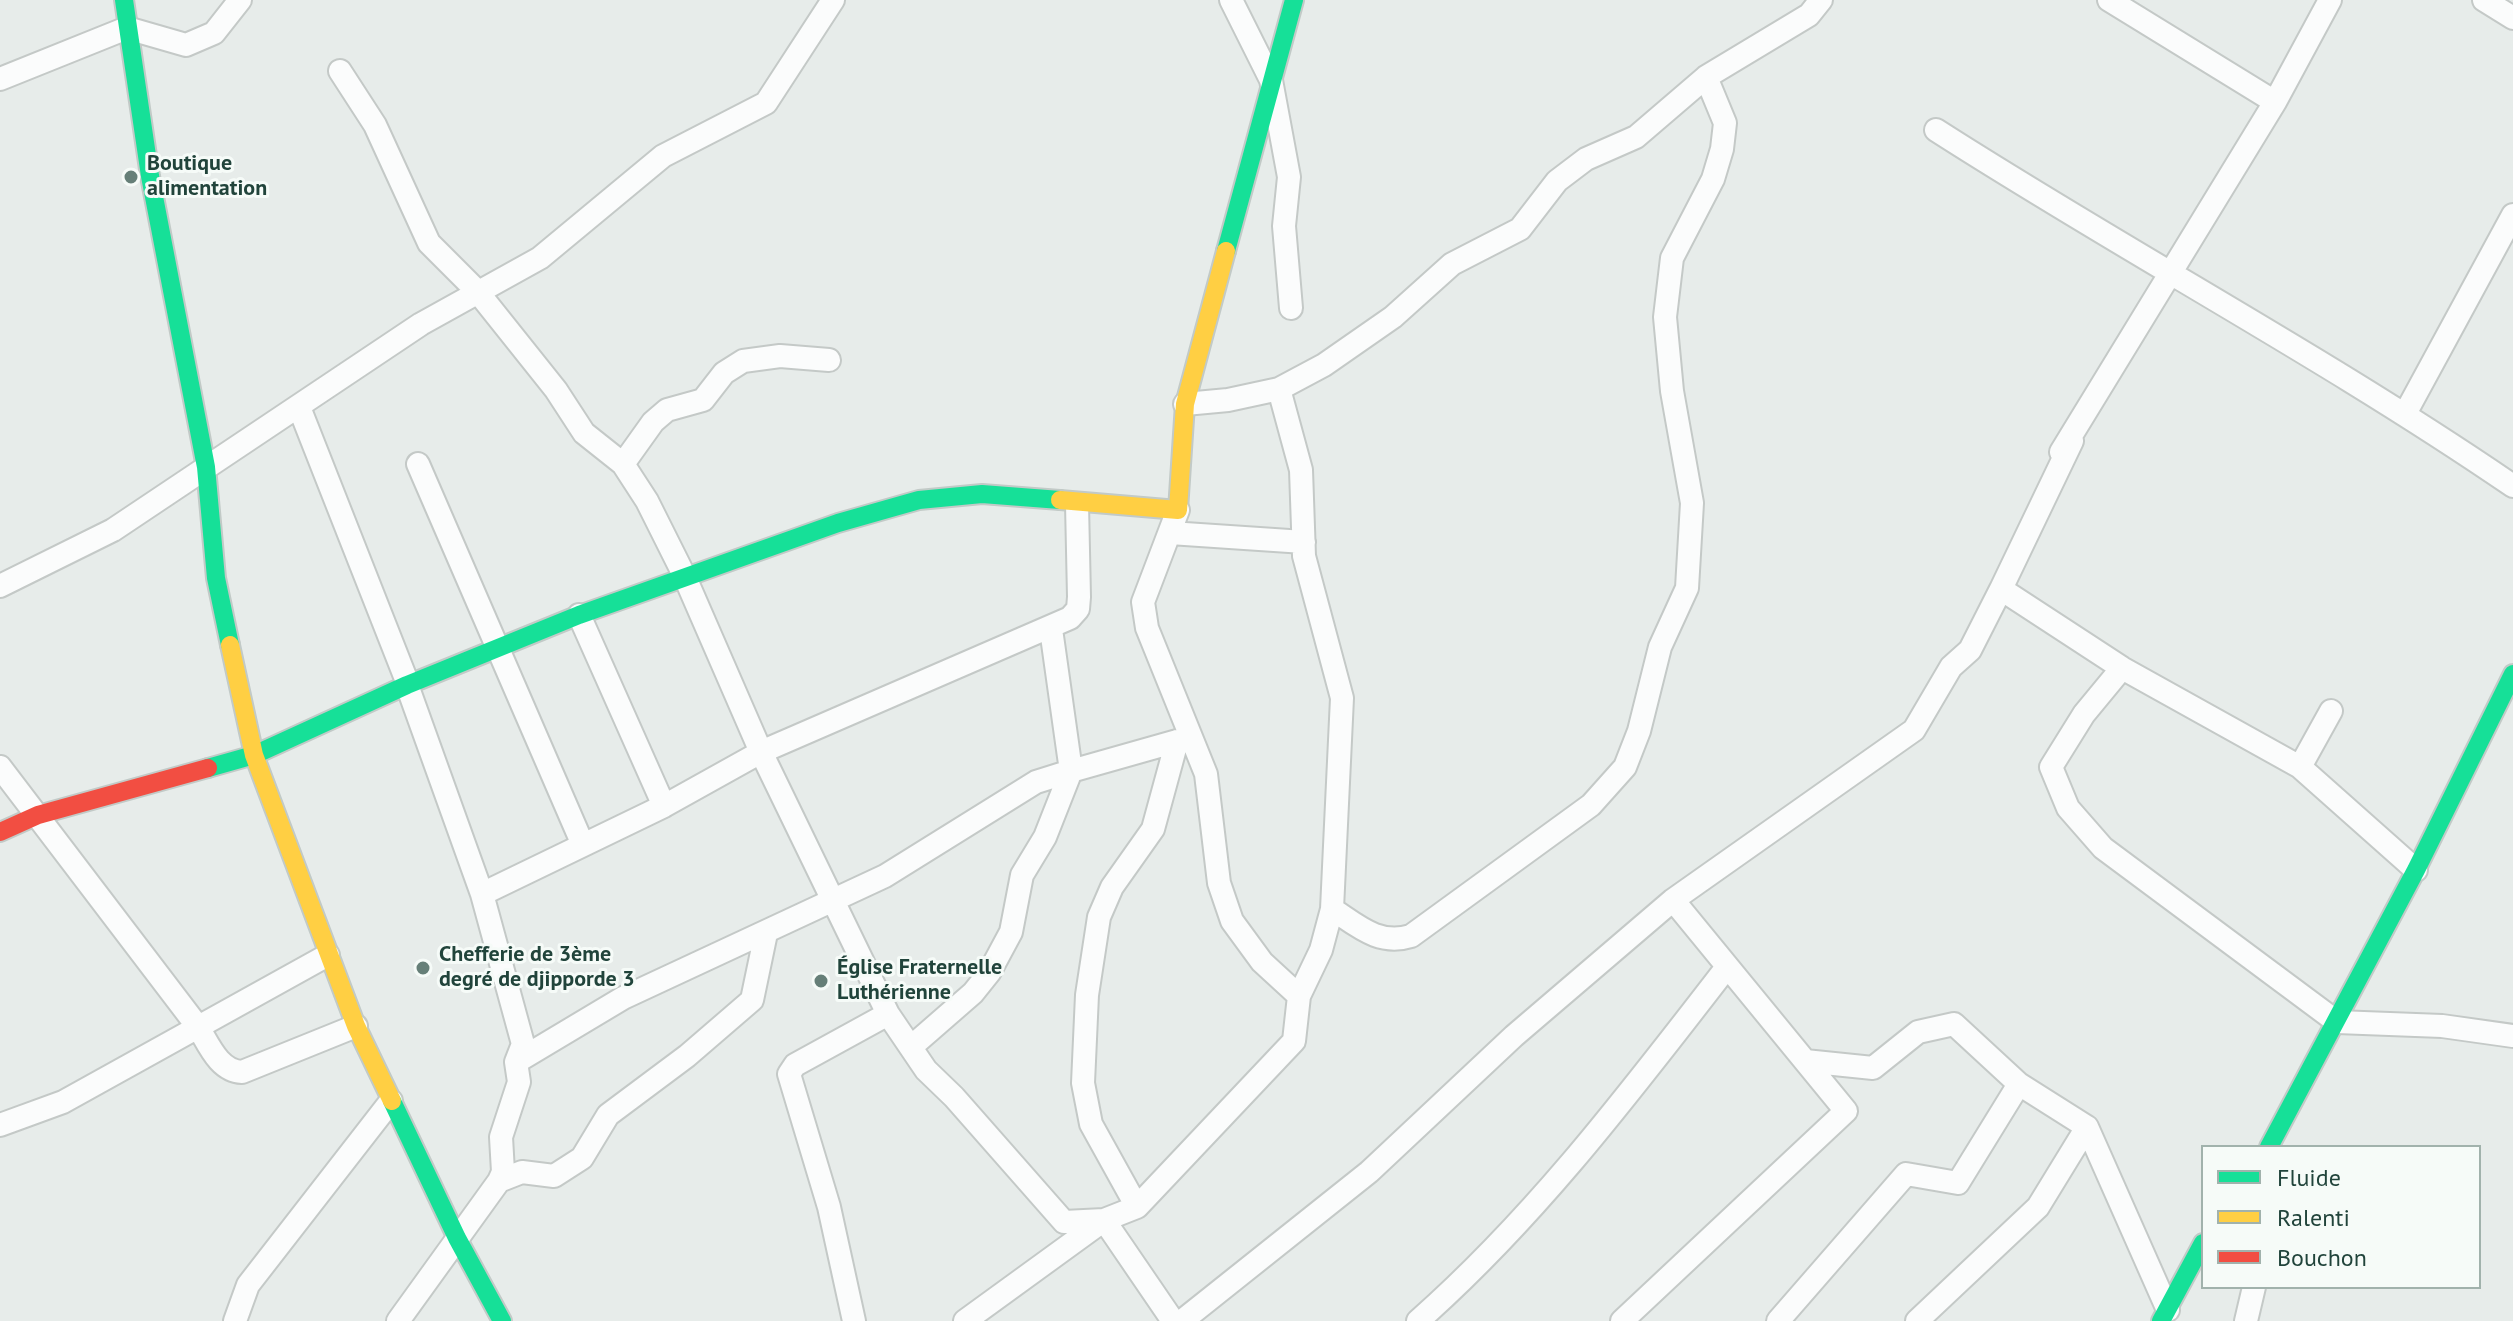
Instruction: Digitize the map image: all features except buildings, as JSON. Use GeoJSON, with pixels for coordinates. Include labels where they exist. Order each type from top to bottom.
{"type":"FeatureCollection","features":[{"type":"Feature","properties":{"kind":"street"},"geometry":{"type":"LineString","coordinates":[[124,0],[150,176],[206,467],[216,578],[254,755],[356,1026],[457,1238],[502,1321]]}},
{"type":"Feature","properties":{"kind":"street"},"geometry":{"type":"LineString","coordinates":[[0,79],[127,28],[186,45],[214,33],[240,0]]}},
{"type":"Feature","properties":{"kind":"street"},"geometry":{"type":"LineString","coordinates":[[0,586],[113,530],[421,324],[540,258],[663,156],[766,103],[833,0]]}},
{"type":"Feature","properties":{"kind":"street"},"geometry":{"type":"LineString","coordinates":[[1231,0],[1271,80],[1289,177],[1284,226],[1291,308]]}},
{"type":"Feature","properties":{"kind":"street"},"geometry":{"type":"LineString","coordinates":[[1294,0],[1185,404],[1178,510],[1143,602],[1147,628],[1186,741],[1206,774],[1219,883],[1232,921],[1262,962],[1299,996]]}},
{"type":"Feature","properties":{"kind":"street"},"geometry":{"type":"LineString","coordinates":[[1185,404],[1228,400],[1279,389],[1324,365],[1393,317],[1452,264],[1520,229],[1557,181],[1586,159],[1636,137],[1706,77],[1809,15],[1821,0]]}},
{"type":"Feature","properties":{"kind":"street"},"geometry":{"type":"LineString","coordinates":[[2109,0],[2275,102]]}},
{"type":"Feature","properties":{"kind":"street"},"geometry":{"type":"LineString","coordinates":[[1182,1321],[1369,1172],[1514,1036],[1673,900],[1914,730],[1951,667],[1970,650],[2067,446],[2168,273],[2275,102],[2330,0]]}},
{"type":"Feature","properties":{"kind":"street"},"geometry":{"type":"LineString","coordinates":[[2484,0],[2513,18]]}},
{"type":"Feature","properties":{"kind":"street"},"geometry":{"type":"LineString","coordinates":[[340,71],[375,125],[429,243],[477,291],[556,390],[584,433],[623,464],[647,501],[684,575],[761,752],[888,1014],[926,1070],[954,1097],[1064,1222],[1104,1220]]}},
{"type":"Feature","properties":{"kind":"street"},"geometry":{"type":"LineString","coordinates":[[1332,909],[1375,937],[1394,941],[1411,936],[1591,805],[1625,767],[1639,731],[1660,647],[1687,588],[1692,503],[1672,391],[1665,317],[1672,258],[1713,179],[1722,149],[1725,123],[1706,77]]}},
{"type":"Feature","properties":{"kind":"street"},"geometry":{"type":"LineString","coordinates":[[1936,130],[2070,216],[2406,412],[2513,486]]}},
{"type":"Feature","properties":{"kind":"street"},"geometry":{"type":"LineString","coordinates":[[2406,412],[2513,215]]}},
{"type":"Feature","properties":{"kind":"street"},"geometry":{"type":"LineString","coordinates":[[623,464],[653,422],[667,410],[703,400],[724,373],[743,361],[780,356],[829,360]]}},
{"type":"Feature","properties":{"kind":"street"},"geometry":{"type":"LineString","coordinates":[[965,1321],[1104,1220],[1137,1207],[1294,1041],[1299,996],[1321,950],[1332,909],[1342,698],[1334,659],[1316,607],[1304,542],[1301,470],[1279,389]]}},
{"type":"Feature","properties":{"kind":"street"},"geometry":{"type":"LineString","coordinates":[[299,407],[407,684],[482,894],[523,1044],[516,1062],[519,1082],[501,1137],[503,1172],[499,1181],[398,1321]]}},
{"type":"Feature","properties":{"kind":"street"},"geometry":{"type":"LineString","coordinates":[[418,464],[583,845]]}},
{"type":"Feature","properties":{"kind":"street"},"geometry":{"type":"LineString","coordinates":[[0,832],[38,815],[254,755],[407,684],[579,615],[684,575],[838,523],[919,500],[982,494],[1178,510]]}},
{"type":"Feature","properties":{"kind":"street"},"geometry":{"type":"LineString","coordinates":[[482,894],[664,806],[761,752],[1051,629],[1078,609],[1077,504]]}},
{"type":"Feature","properties":{"kind":"street"},"geometry":{"type":"LineString","coordinates":[[1170,533],[1304,542]]}},
{"type":"Feature","properties":{"kind":"street"},"geometry":{"type":"LineString","coordinates":[[2001,589],[2122,668],[2300,767],[2416,870]]}},
{"type":"Feature","properties":{"kind":"street"},"geometry":{"type":"LineString","coordinates":[[579,615],[664,806]]}},
{"type":"Feature","properties":{"kind":"street"},"geometry":{"type":"LineString","coordinates":[[911,1047],[973,993],[989,973],[1011,932],[1022,875],[1045,837],[1071,771],[1051,629]]}},
{"type":"Feature","properties":{"kind":"street"},"geometry":{"type":"LineString","coordinates":[[2122,668],[2084,714],[2051,767],[2068,808],[2103,848],[2337,1022],[2442,1026],[2513,1036]]}},
{"type":"Feature","properties":{"kind":"street"},"geometry":{"type":"LineString","coordinates":[[2276,1141],[2513,674]]}},
{"type":"Feature","properties":{"kind":"street"},"geometry":{"type":"LineString","coordinates":[[2300,767],[2326,720]]}},
{"type":"Feature","properties":{"kind":"street"},"geometry":{"type":"LineString","coordinates":[[516,1062],[623,998],[835,901],[933,849],[1036,782],[1186,741]]}},
{"type":"Feature","properties":{"kind":"street"},"geometry":{"type":"LineString","coordinates":[[1137,1207],[1091,1124],[1083,1083],[1087,995],[1099,917],[1112,887],[1153,829],[1186,741]]}},
{"type":"Feature","properties":{"kind":"street"},"geometry":{"type":"LineString","coordinates":[[0,767],[198,1027],[221,1064],[231,1072],[242,1072],[356,1026]]}},
{"type":"Feature","properties":{"kind":"street"},"geometry":{"type":"LineString","coordinates":[[1622,1321],[1846,1111],[1673,900]]}},
{"type":"Feature","properties":{"kind":"street"},"geometry":{"type":"LineString","coordinates":[[499,1181],[522,1172],[554,1176],[582,1158],[608,1115],[687,1056],[752,1000],[766,933]]}},
{"type":"Feature","properties":{"kind":"street"},"geometry":{"type":"LineString","coordinates":[[0,1125],[63,1102],[328,955]]}},
{"type":"Feature","properties":{"kind":"street"},"geometry":{"type":"LineString","coordinates":[[1418,1321],[1462,1282],[1571,1167],[1727,967]]}},
{"type":"Feature","properties":{"kind":"street"},"geometry":{"type":"LineString","coordinates":[[854,1321],[829,1207],[789,1074],[795,1065],[888,1014]]}},
{"type":"Feature","properties":{"kind":"street"},"geometry":{"type":"LineString","coordinates":[[1805,1061],[1873,1068],[1918,1032],[1954,1024],[2019,1084],[2087,1127],[2164,1316]]}},
{"type":"Feature","properties":{"kind":"street"},"geometry":{"type":"LineString","coordinates":[[1778,1321],[1906,1174],[1958,1183],[2019,1084]]}},
{"type":"Feature","properties":{"kind":"street"},"geometry":{"type":"LineString","coordinates":[[235,1321],[248,1285],[388,1093]]}},
{"type":"Feature","properties":{"kind":"street"},"geometry":{"type":"LineString","coordinates":[[1917,1321],[2038,1207],[2087,1127]]}},
{"type":"Feature","properties":{"kind":"street"},"geometry":{"type":"LineString","coordinates":[[1104,1220],[1173,1321]]}},
{"type":"Feature","properties":{"kind":"street"},"geometry":{"type":"LineString","coordinates":[[2164,1316],[2201,1247]]}},
{"type":"Feature","properties":{"kind":"street"},"geometry":{"type":"LineString","coordinates":[[2246,1321],[2254,1289]]}},
{"type":"Feature","properties":{"kind":"traffic: fast"},"geometry":{"type":"LineString","coordinates":[[124,0],[150,176],[206,467],[216,578],[230,645]]}},
{"type":"Feature","properties":{"kind":"traffic: fast"},"geometry":{"type":"LineString","coordinates":[[1226,251],[1294,0]]}},
{"type":"Feature","properties":{"kind":"traffic: fast"},"geometry":{"type":"LineString","coordinates":[[208,768],[254,755],[407,685],[579,615],[838,523],[919,500],[982,494],[1060,500]]}},
{"type":"Feature","properties":{"kind":"traffic: fast"},"geometry":{"type":"LineString","coordinates":[[2270,1145],[2416,870],[2513,674]]}},
{"type":"Feature","properties":{"kind":"traffic: fast"},"geometry":{"type":"LineString","coordinates":[[392,1101],[457,1238],[502,1321]]}},
{"type":"Feature","properties":{"kind":"traffic: fast"},"geometry":{"type":"LineString","coordinates":[[2161,1321],[2201,1247]]}},
{"type":"Feature","properties":{"kind":"traffic: slow"},"geometry":{"type":"LineString","coordinates":[[1060,500],[1178,510],[1185,404],[1226,251]]}},
{"type":"Feature","properties":{"kind":"traffic: slow"},"geometry":{"type":"LineString","coordinates":[[230,645],[254,755],[356,1026],[392,1101]]}},
{"type":"Feature","properties":{"kind":"traffic: jam"},"geometry":{"type":"LineString","coordinates":[[0,832],[38,815],[208,768]]}},
{"type":"Feature","properties":{"kind":"place","name":"Boutique alimentation"},"geometry":{"type":"Point","coordinates":[131,177]}},
{"type":"Feature","properties":{"kind":"place","name":"Chefferie de 3ème degré de djipporde 3"},"geometry":{"type":"Point","coordinates":[423,968]}},
{"type":"Feature","properties":{"kind":"place","name":"Église Fraternelle Luthérienne"},"geometry":{"type":"Point","coordinates":[821,981]}}]}
